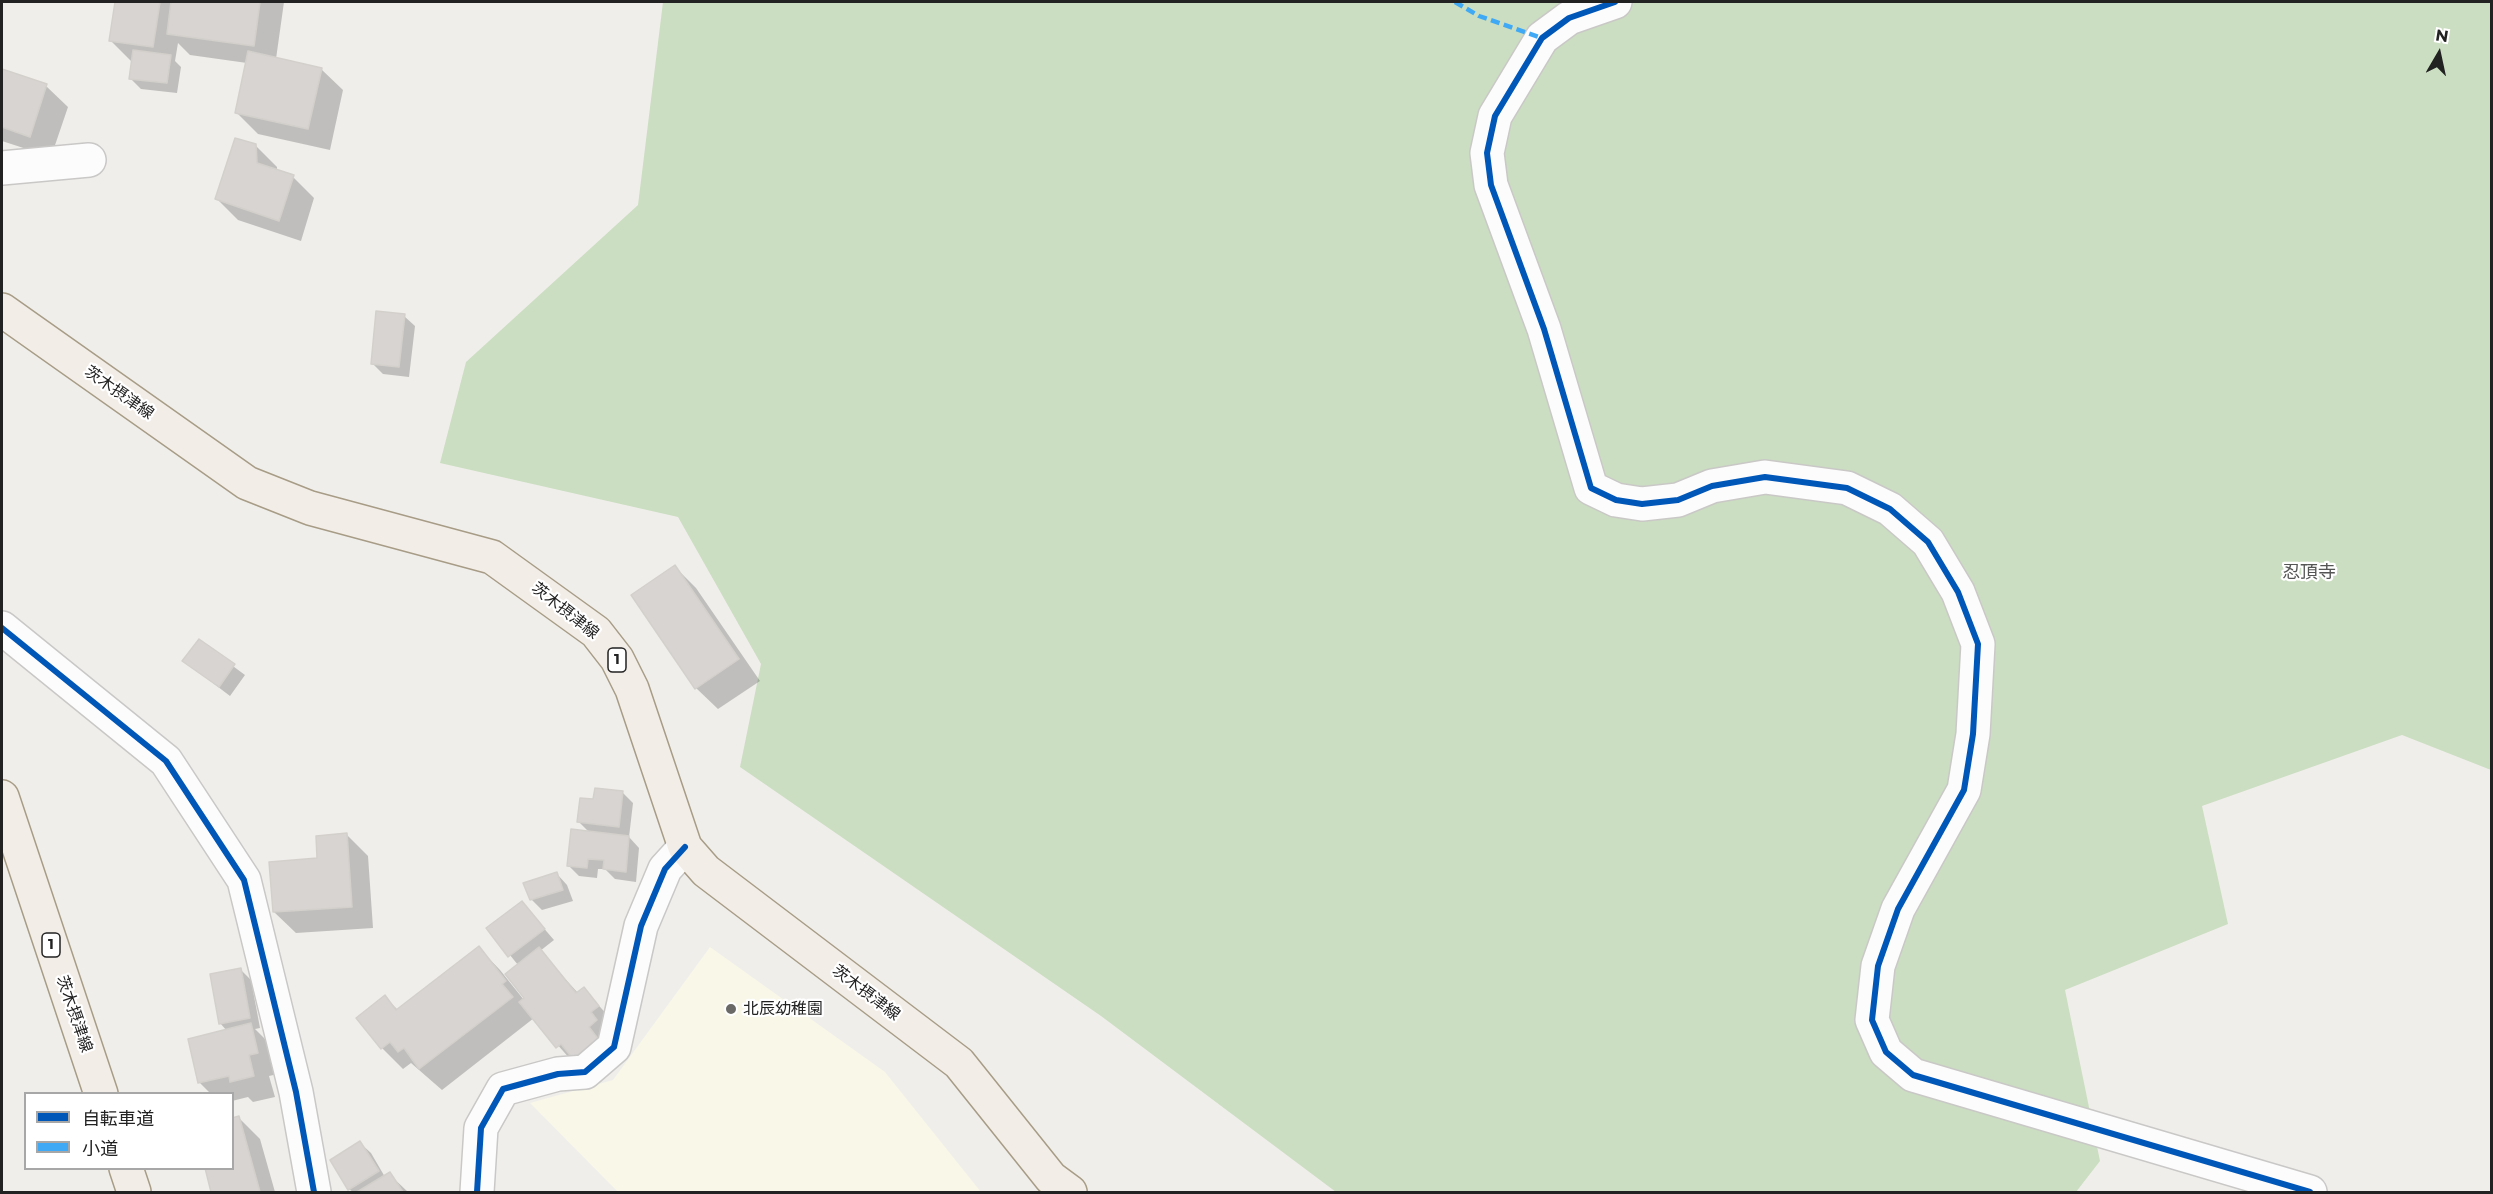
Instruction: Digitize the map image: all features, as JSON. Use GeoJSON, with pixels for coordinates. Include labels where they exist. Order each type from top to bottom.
{"type":"FeatureCollection","features":[{"type":"Feature","properties":{"kind":"main road","name":"茨木摂津線"},"geometry":{"type":"LineString","coordinates":[[2,310],[247,483],[310,508],[492,557],[596,632],[617,659],[632,689],[684,847],[706,872],[959,1063],[1051,1178],[1070,1192]]}},
{"type":"Feature","properties":{"kind":"main road","name":"茨木摂津線"},"geometry":{"type":"LineString","coordinates":[[2,797],[100,1092]]}},
{"type":"Feature","properties":{"kind":"main road"},"geometry":{"type":"LineString","coordinates":[[127,1170],[134,1192]]}},
{"type":"Feature","properties":{"kind":"street"},"geometry":{"type":"LineString","coordinates":[[1615,2],[1569,18],[1542,38],[1495,116],[1487,153],[1491,185],[1544,329],[1591,488],[1616,500],[1642,504],[1678,500],[1712,486],[1765,477],[1847,488],[1890,508],[1928,542],[1958,592],[1978,644],[1973,734],[1965,790],[1898,909],[1878,966],[1872,1020],[1886,1052],[1913,1075],[2310,1192]]}},
{"type":"Feature","properties":{"kind":"street"},"geometry":{"type":"LineString","coordinates":[[2,168],[89,160]]}},
{"type":"Feature","properties":{"kind":"street"},"geometry":{"type":"LineString","coordinates":[[2,628],[166,761],[244,880],[296,1092],[314,1192]]}},
{"type":"Feature","properties":{"kind":"street"},"geometry":{"type":"LineString","coordinates":[[477,1192],[481,1128],[503,1089],[558,1074],[585,1072],[614,1047],[641,926],[665,869],[684,847]]}},
{"type":"Feature","properties":{"kind":"shaded area","name":"北辰幼稚園"},"geometry":{"type":"Polygon","coordinates":[[[710,947],[885,1072],[981,1192],[618,1192],[530,1103],[613,1080],[710,947]]]}},
{"type":"Feature","properties":{"kind":"green space"},"geometry":{"type":"Polygon","coordinates":[[[663,2],[2491,2],[2491,770],[2402,735],[2202,806],[2228,924],[2065,990],[2100,1161],[2076,1192],[1336,1192],[1101,1016],[740,767],[761,664],[678,517],[440,463],[466,362],[638,205],[663,2]]]}},
{"type":"Feature","properties":{"kind":"building"},"geometry":{"type":"Polygon","coordinates":[[[115,2],[160,2],[153,47],[109,41],[115,2]]]}},
{"type":"Feature","properties":{"kind":"building"},"geometry":{"type":"Polygon","coordinates":[[[171,2],[260,2],[254,46],[167,34],[171,2]]]}},
{"type":"Feature","properties":{"kind":"building"},"geometry":{"type":"Polygon","coordinates":[[[133,50],[171,55],[167,83],[129,79],[133,50]]]}},
{"type":"Feature","properties":{"kind":"building"},"geometry":{"type":"Polygon","coordinates":[[[248,51],[322,68],[308,129],[235,113],[248,51]]]}},
{"type":"Feature","properties":{"kind":"building"},"geometry":{"type":"Polygon","coordinates":[[[2,69],[47,84],[30,137],[2,127],[2,69]]]}},
{"type":"Feature","properties":{"kind":"building"},"geometry":{"type":"Polygon","coordinates":[[[235,138],[256,144],[257,163],[294,175],[279,221],[215,199],[235,138]]]}},
{"type":"Feature","properties":{"kind":"building"},"geometry":{"type":"Polygon","coordinates":[[[376,311],[405,314],[399,367],[371,364],[376,311]]]}},
{"type":"Feature","properties":{"kind":"building"},"geometry":{"type":"Polygon","coordinates":[[[675,565],[739,659],[695,689],[631,595],[675,565]]]}},
{"type":"Feature","properties":{"kind":"building"},"geometry":{"type":"Polygon","coordinates":[[[199,639],[235,664],[219,687],[182,661],[199,639]]]}},
{"type":"Feature","properties":{"kind":"building"},"geometry":{"type":"Polygon","coordinates":[[[595,788],[623,791],[619,827],[577,822],[580,798],[593,799],[595,788]]]}},
{"type":"Feature","properties":{"kind":"building"},"geometry":{"type":"Polygon","coordinates":[[[571,829],[629,836],[626,872],[603,869],[604,860],[588,859],[587,868],[567,866],[571,829]]]}},
{"type":"Feature","properties":{"kind":"building"},"geometry":{"type":"Polygon","coordinates":[[[347,833],[352,907],[273,912],[269,862],[317,858],[316,836],[347,833]]]}},
{"type":"Feature","properties":{"kind":"building"},"geometry":{"type":"Polygon","coordinates":[[[557,872],[563,890],[530,900],[523,883],[557,872]]]}},
{"type":"Feature","properties":{"kind":"building"},"geometry":{"type":"Polygon","coordinates":[[[522,901],[545,929],[508,957],[486,928],[522,901]]]}},
{"type":"Feature","properties":{"kind":"building"},"geometry":{"type":"Polygon","coordinates":[[[479,946],[506,981],[502,984],[513,997],[419,1069],[404,1048],[398,1052],[390,1042],[381,1049],[356,1018],[385,995],[396,1010],[479,946]]]}},
{"type":"Feature","properties":{"kind":"building"},"geometry":{"type":"Polygon","coordinates":[[[539,947],[576,993],[584,987],[599,1006],[591,1012],[597,1020],[589,1027],[599,1040],[574,1060],[561,1044],[556,1048],[519,1002],[524,998],[505,974],[539,947]]]}},
{"type":"Feature","properties":{"kind":"building"},"geometry":{"type":"Polygon","coordinates":[[[241,968],[250,1018],[219,1024],[210,974],[241,968]]]}},
{"type":"Feature","properties":{"kind":"building"},"geometry":{"type":"Polygon","coordinates":[[[251,1023],[258,1053],[249,1055],[254,1076],[230,1082],[229,1076],[198,1083],[188,1039],[251,1023]]]}},
{"type":"Feature","properties":{"kind":"building"},"geometry":{"type":"Polygon","coordinates":[[[239,1116],[260,1192],[211,1192],[206,1170],[234,1170],[234,1117],[239,1116]]]}},
{"type":"Feature","properties":{"kind":"building"},"geometry":{"type":"Polygon","coordinates":[[[360,1141],[379,1171],[348,1190],[330,1160],[360,1141]]]}},
{"type":"Feature","properties":{"kind":"building"},"geometry":{"type":"Polygon","coordinates":[[[390,1172],[403,1192],[357,1192],[390,1172]]]}},
{"type":"Feature","properties":{"kind":"marked path"},"geometry":{"type":"LineString","coordinates":[[1455,2],[1479,16],[1542,38]]}},
{"type":"Feature","properties":{"kind":"cycle path"},"geometry":{"type":"LineString","coordinates":[[1615,2],[1569,18],[1542,38],[1495,116],[1487,153],[1491,185],[1544,329],[1591,488],[1616,500],[1642,504],[1678,500],[1712,486],[1765,477],[1847,488],[1890,509],[1928,542],[1958,592],[1978,644],[1973,734],[1964,790],[1898,909],[1878,966],[1872,1020],[1886,1052],[1913,1075],[2310,1192]]}},
{"type":"Feature","properties":{"kind":"cycle path"},"geometry":{"type":"LineString","coordinates":[[2,628],[166,761],[244,880],[296,1092],[314,1192]]}},
{"type":"Feature","properties":{"kind":"cycle path"},"geometry":{"type":"LineString","coordinates":[[477,1192],[481,1128],[503,1089],[558,1074],[585,1072],[614,1047],[641,926],[665,869],[685,847]]}},
{"type":"Feature","properties":{"kind":"place","name":"北辰幼稚園"},"geometry":{"type":"Point","coordinates":[731,1009]}},
{"type":"Feature","properties":{"kind":"district","name":"忍頂寺"},"geometry":{"type":"Point","coordinates":[2309,573]}}]}
